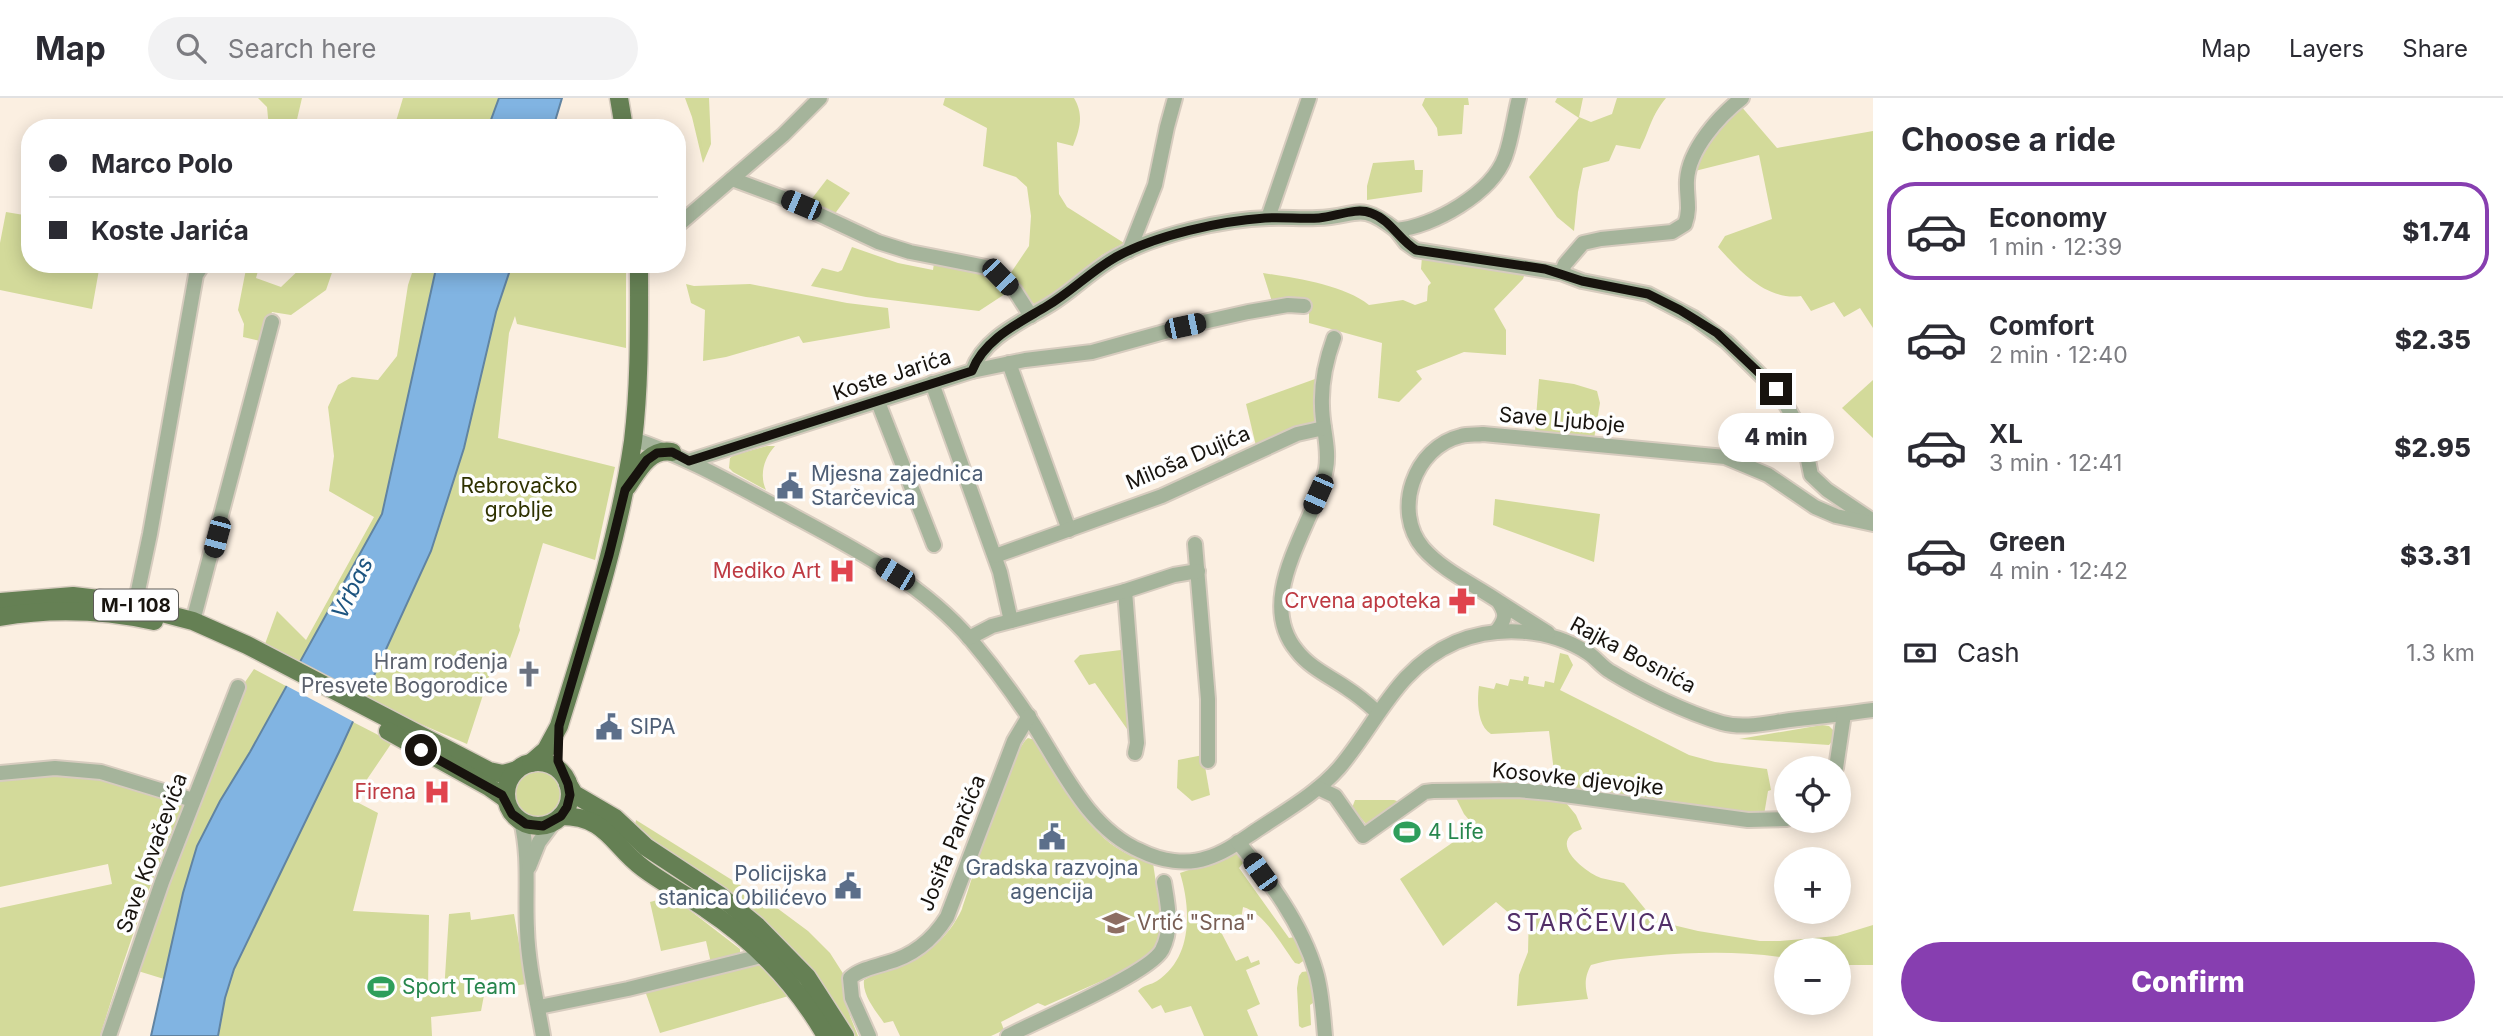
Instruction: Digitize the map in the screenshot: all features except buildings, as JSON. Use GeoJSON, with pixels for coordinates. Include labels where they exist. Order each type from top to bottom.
{"type":"FeatureCollection","features":[{"type":"Feature","properties":{"kind":"main road"},"geometry":{"type":"LineString","coordinates":[[619,98],[622,119]]}},
{"type":"Feature","properties":{"kind":"main road"},"geometry":{"type":"LineString","coordinates":[[506,799],[508,783],[524,766],[546,750],[559,726],[607,566],[625,490],[633,439],[638,366],[639,273]]}},
{"type":"Feature","properties":{"kind":"main road"},"geometry":{"type":"LineString","coordinates":[[625,490],[647,460],[657,453],[672,452]]}},
{"type":"Feature","properties":{"kind":"main road","name":"M-I 108"},"geometry":{"type":"LineString","coordinates":[[0,602],[73,596],[135,605],[193,621],[395,728],[489,771],[503,774],[524,766],[549,764],[566,779]]}},
{"type":"Feature","properties":{"kind":"main road","name":"M-I 108"},"geometry":{"type":"LineString","coordinates":[[0,617],[41,612],[110,612],[185,630],[260,658]]}},
{"type":"Feature","properties":{"kind":"main road"},"geometry":{"type":"LineString","coordinates":[[559,726],[557,752],[574,794],[615,818],[646,847],[719,895],[757,926],[807,977],[845,1036]]}},
{"type":"Feature","properties":{"kind":"main road","name":"M-I 108"},"geometry":{"type":"LineString","coordinates":[[395,728],[506,799],[509,810],[521,821]]}},
{"type":"Feature","properties":{"kind":"main road"},"geometry":{"type":"LineString","coordinates":[[557,819],[569,801],[566,779]]}},
{"type":"Feature","properties":{"kind":"main road"},"geometry":{"type":"LineString","coordinates":[[521,821],[537,826],[557,819],[590,820],[609,834],[643,868],[708,910],[765,955],[808,1008],[826,1036]]}},
{"type":"Feature","properties":{"kind":"street"},"geometry":{"type":"LineString","coordinates":[[686,218],[804,116],[820,98]]}},
{"type":"Feature","properties":{"kind":"street"},"geometry":{"type":"LineString","coordinates":[[1129,251],[1155,185],[1175,98]]}},
{"type":"Feature","properties":{"kind":"street"},"geometry":{"type":"LineString","coordinates":[[1268,218],[1309,98]]}},
{"type":"Feature","properties":{"kind":"street"},"geometry":{"type":"LineString","coordinates":[[1396,230],[1434,220],[1454,210],[1490,179],[1505,157],[1519,98]]}},
{"type":"Feature","properties":{"kind":"street"},"geometry":{"type":"LineString","coordinates":[[1561,273],[1583,243],[1679,230],[1688,215],[1690,205],[1687,181],[1696,151],[1724,114],[1742,98]]}},
{"type":"Feature","properties":{"kind":"street"},"geometry":{"type":"LineString","coordinates":[[732,180],[786,199],[878,242],[909,252],[986,267],[1014,291],[1031,316]]}},
{"type":"Feature","properties":{"kind":"street","name":"Koste Jarića"},"geometry":{"type":"LineString","coordinates":[[689,461],[972,371],[976,359],[994,340],[1053,303],[1105,263],[1129,251],[1195,228],[1268,218],[1317,218],[1362,211],[1372,213],[1396,230],[1412,248],[1423,252],[1561,273],[1582,281],[1648,294],[1680,310],[1717,333],[1768,380],[1780,394],[1803,435],[1811,475],[1873,523]]}},
{"type":"Feature","properties":{"kind":"street"},"geometry":{"type":"LineString","coordinates":[[135,605],[197,273]]}},
{"type":"Feature","properties":{"kind":"street"},"geometry":{"type":"LineString","coordinates":[[972,371],[1009,363],[1092,352],[1185,326],[1258,310],[1288,305],[1304,306]]}},
{"type":"Feature","properties":{"kind":"street"},"geometry":{"type":"LineString","coordinates":[[193,621],[272,322]]}},
{"type":"Feature","properties":{"kind":"street"},"geometry":{"type":"LineString","coordinates":[[1334,338],[1322,388],[1326,468],[1286,575],[1284,620],[1289,638],[1303,657],[1358,695],[1377,712]]}},
{"type":"Feature","properties":{"kind":"street"},"geometry":{"type":"LineString","coordinates":[[1009,363],[1069,530]]}},
{"type":"Feature","properties":{"kind":"street"},"geometry":{"type":"LineString","coordinates":[[932,383],[995,556],[1012,621]]}},
{"type":"Feature","properties":{"kind":"street"},"geometry":{"type":"LineString","coordinates":[[878,402],[934,545]]}},
{"type":"Feature","properties":{"kind":"street","name":"Miloša Dujića"},"geometry":{"type":"LineString","coordinates":[[995,556],[1162,496],[1297,434],[1324,428]]}},
{"type":"Feature","properties":{"kind":"street","name":"Save Ljuboje"},"geometry":{"type":"LineString","coordinates":[[1552,636],[1435,560],[1421,546],[1411,522],[1410,489],[1417,472],[1433,453],[1460,436],[1483,434],[1725,457],[1768,475],[1815,507],[1836,516],[1873,523]]}},
{"type":"Feature","properties":{"kind":"street","name":"Rajka Bosnića"},"geometry":{"type":"LineString","coordinates":[[633,439],[672,452],[721,477],[895,574],[945,614],[969,638],[1028,716],[1082,800],[1101,824],[1124,843],[1149,855],[1180,861],[1206,859],[1238,842],[1318,788],[1341,766],[1401,682],[1429,657],[1458,642],[1496,632],[1528,632],[1552,636],[1585,651],[1606,670],[1619,677],[1725,723],[1755,725],[1873,710]]}},
{"type":"Feature","properties":{"kind":"street"},"geometry":{"type":"LineString","coordinates":[[721,477],[718,461],[725,450]]}},
{"type":"Feature","properties":{"kind":"street"},"geometry":{"type":"LineString","coordinates":[[1195,544],[1208,699],[1208,761]]}},
{"type":"Feature","properties":{"kind":"street"},"geometry":{"type":"LineString","coordinates":[[969,638],[992,626],[1125,591],[1174,575],[1198,571]]}},
{"type":"Feature","properties":{"kind":"street"},"geometry":{"type":"LineString","coordinates":[[1125,591],[1138,743],[1135,753]]}},
{"type":"Feature","properties":{"kind":"street"},"geometry":{"type":"LineString","coordinates":[[1496,632],[1505,618],[1505,611],[1497,601]]}},
{"type":"Feature","properties":{"kind":"street","name":"Save Kovačevića"},"geometry":{"type":"LineString","coordinates":[[108,1036],[162,882],[238,687]]}},
{"type":"Feature","properties":{"kind":"street"},"geometry":{"type":"LineString","coordinates":[[1838,756],[1844,714]]}},
{"type":"Feature","properties":{"kind":"street","name":"Josifa Pančića"},"geometry":{"type":"LineString","coordinates":[[869,1036],[852,998],[850,978],[863,970],[911,954],[929,940],[947,918],[1014,741],[1028,716]]}},
{"type":"Feature","properties":{"kind":"street"},"geometry":{"type":"LineString","coordinates":[[0,773],[55,768],[101,772],[193,800]]}},
{"type":"Feature","properties":{"kind":"street","name":"Kosovke djevojke"},"geometry":{"type":"LineString","coordinates":[[1318,788],[1335,796],[1363,836],[1425,792],[1433,791],[1517,790],[1748,820],[1774,819]]}},
{"type":"Feature","properties":{"kind":"street"},"geometry":{"type":"LineString","coordinates":[[527,875],[539,842],[557,819]]}},
{"type":"Feature","properties":{"kind":"street"},"geometry":{"type":"LineString","coordinates":[[521,821],[527,875],[527,930],[543,1036]]}},
{"type":"Feature","properties":{"kind":"street"},"geometry":{"type":"LineString","coordinates":[[1238,842],[1289,912],[1302,937],[1317,974],[1325,1036]]}},
{"type":"Feature","properties":{"kind":"street"},"geometry":{"type":"LineString","coordinates":[[1008,1036],[1137,973],[1157,957],[1166,941],[1170,919],[1164,882]]}},
{"type":"Feature","properties":{"kind":"street"},"geometry":{"type":"LineString","coordinates":[[538,1007],[628,989],[765,955]]}},
{"type":"Feature","properties":{"kind":"green space"},"geometry":{"type":"Polygon","coordinates":[[[258,98],[302,98],[297,119],[268,119],[267,107],[258,98]]]}},
{"type":"Feature","properties":{"kind":"green space"},"geometry":{"type":"Polygon","coordinates":[[[403,98],[499,98],[491,119],[397,119],[403,98]]]}},
{"type":"Feature","properties":{"kind":"green space"},"geometry":{"type":"Polygon","coordinates":[[[685,98],[709,98],[711,144],[703,163],[692,117],[685,98]]]}},
{"type":"Feature","properties":{"kind":"green space"},"geometry":{"type":"Polygon","coordinates":[[[945,98],[1074,98],[1080,122],[1073,146],[1057,142],[1059,194],[1067,207],[1124,243],[1102,255],[1039,306],[1035,305],[1008,277],[1029,246],[1031,216],[1027,187],[1016,177],[983,166],[987,128],[943,105],[945,98]]]}},
{"type":"Feature","properties":{"kind":"green space"},"geometry":{"type":"Polygon","coordinates":[[[1425,98],[1468,98],[1469,105],[1464,105],[1462,134],[1438,136],[1437,128],[1422,105],[1425,98]]]}},
{"type":"Feature","properties":{"kind":"green space"},"geometry":{"type":"Polygon","coordinates":[[[1557,98],[1583,98],[1579,117],[1591,122],[1612,114],[1617,98],[1666,98],[1640,149],[1616,145],[1609,161],[1583,168],[1574,231],[1557,217],[1529,177],[1579,118],[1555,102],[1557,98]]]}},
{"type":"Feature","properties":{"kind":"green space"},"geometry":{"type":"Polygon","coordinates":[[[1740,105],[1777,148],[1873,131],[1873,328],[1860,308],[1844,317],[1834,302],[1811,311],[1801,296],[1776,294],[1765,289],[1744,274],[1718,247],[1725,236],[1772,219],[1759,155],[1691,172],[1712,136],[1740,105]]]}},
{"type":"Feature","properties":{"kind":"green space"},"geometry":{"type":"Polygon","coordinates":[[[1414,160],[1415,170],[1423,170],[1422,192],[1367,200],[1367,186],[1373,163],[1414,160]]]}},
{"type":"Feature","properties":{"kind":"green space"},"geometry":{"type":"Polygon","coordinates":[[[827,179],[850,193],[831,219],[807,205],[827,179]]]}},
{"type":"Feature","properties":{"kind":"green space"},"geometry":{"type":"Polygon","coordinates":[[[6,212],[21,214],[21,273],[98,273],[92,309],[0,290],[0,243],[6,212]]]}},
{"type":"Feature","properties":{"kind":"green space"},"geometry":{"type":"Polygon","coordinates":[[[852,247],[898,263],[933,270],[934,263],[965,268],[991,278],[1008,292],[979,311],[866,297],[811,286],[822,268],[838,272],[842,270],[852,247]]]}},
{"type":"Feature","properties":{"kind":"green space"},"geometry":{"type":"Polygon","coordinates":[[[1422,257],[1526,270],[1523,279],[1494,309],[1506,330],[1506,355],[1464,352],[1416,371],[1422,379],[1399,402],[1378,398],[1382,343],[1309,323],[1309,309],[1273,305],[1263,273],[1333,287],[1369,305],[1403,300],[1415,305],[1427,301],[1428,286],[1431,283],[1421,269],[1422,257]]]}},
{"type":"Feature","properties":{"kind":"green space"},"geometry":{"type":"Polygon","coordinates":[[[245,273],[257,273],[256,278],[281,287],[296,273],[332,273],[326,290],[291,315],[272,312],[260,341],[243,337],[244,324],[238,310],[245,273]]]}},
{"type":"Feature","properties":{"kind":"green space"},"geometry":{"type":"Polygon","coordinates":[[[412,273],[435,273],[382,514],[300,662],[265,644],[277,611],[306,640],[374,517],[329,491],[334,456],[328,407],[338,385],[352,377],[378,380],[397,356],[412,273]]]}},
{"type":"Feature","properties":{"kind":"green space","name":"Rebrovačko groblje"},"geometry":{"type":"Polygon","coordinates":[[[509,273],[626,273],[626,348],[517,324],[515,316],[509,333],[498,438],[615,467],[595,560],[543,543],[510,658],[496,655],[467,744],[364,696],[431,551],[464,448],[496,312],[509,273]]]}},
{"type":"Feature","properties":{"kind":"green space"},"geometry":{"type":"Polygon","coordinates":[[[686,284],[750,284],[888,308],[890,328],[803,343],[799,336],[703,361],[705,310],[691,303],[686,284]]]}},
{"type":"Feature","properties":{"kind":"green space"},"geometry":{"type":"Polygon","coordinates":[[[1315,379],[1317,423],[1256,446],[1246,404],[1315,379]]]}},
{"type":"Feature","properties":{"kind":"green space"},"geometry":{"type":"Polygon","coordinates":[[[1539,379],[1574,384],[1597,391],[1600,403],[1594,439],[1535,431],[1539,379]]]}},
{"type":"Feature","properties":{"kind":"green space"},"geometry":{"type":"Polygon","coordinates":[[[1873,380],[1873,438],[1842,408],[1873,380]]]}},
{"type":"Feature","properties":{"kind":"green space"},"geometry":{"type":"Polygon","coordinates":[[[775,446],[764,467],[766,490],[729,468],[730,458],[734,455],[775,446]]]}},
{"type":"Feature","properties":{"kind":"green space"},"geometry":{"type":"Polygon","coordinates":[[[1495,499],[1600,514],[1594,562],[1493,525],[1495,499]]]}},
{"type":"Feature","properties":{"kind":"green space"},"geometry":{"type":"Polygon","coordinates":[[[1121,650],[1129,727],[1127,729],[1095,683],[1089,685],[1074,661],[1080,655],[1121,650]]]}},
{"type":"Feature","properties":{"kind":"green space"},"geometry":{"type":"Polygon","coordinates":[[[1560,653],[1568,655],[1573,665],[1560,690],[1689,755],[1715,762],[1767,769],[1771,790],[1768,791],[1764,815],[1556,788],[1549,731],[1491,734],[1483,725],[1478,699],[1479,686],[1494,689],[1496,683],[1508,686],[1510,679],[1523,681],[1524,676],[1529,677],[1528,684],[1544,687],[1545,681],[1554,683],[1560,653]]]}},
{"type":"Feature","properties":{"kind":"green space"},"geometry":{"type":"Polygon","coordinates":[[[254,669],[286,686],[197,846],[183,893],[164,979],[138,971],[153,916],[243,685],[254,669]]]}},
{"type":"Feature","properties":{"kind":"green space"},"geometry":{"type":"Polygon","coordinates":[[[353,722],[391,744],[353,800],[378,813],[353,911],[429,915],[428,991],[444,992],[449,914],[470,912],[471,920],[514,914],[526,984],[485,990],[481,1011],[431,1017],[432,1036],[218,1036],[234,969],[353,722]]]}},
{"type":"Feature","properties":{"kind":"green space"},"geometry":{"type":"Polygon","coordinates":[[[1829,726],[1835,732],[1829,745],[1739,739],[1829,726]]]}},
{"type":"Feature","properties":{"kind":"green space"},"geometry":{"type":"Polygon","coordinates":[[[1028,738],[1035,740],[1072,801],[1095,829],[1126,853],[1153,863],[1162,923],[1159,939],[1153,952],[1131,968],[1045,1006],[1038,1003],[1001,1022],[1004,1030],[991,1036],[900,1036],[893,1021],[884,1023],[874,1008],[867,997],[864,980],[927,952],[957,919],[1012,765],[1028,738]]]}},
{"type":"Feature","properties":{"kind":"green space"},"geometry":{"type":"Polygon","coordinates":[[[1203,755],[1210,795],[1192,801],[1177,788],[1178,760],[1203,755]]]}},
{"type":"Feature","properties":{"kind":"green space"},"geometry":{"type":"Polygon","coordinates":[[[537,771],[553,778],[560,794],[553,810],[537,817],[521,810],[514,794],[521,778],[537,771]]]}},
{"type":"Feature","properties":{"kind":"green space"},"geometry":{"type":"Polygon","coordinates":[[[94,774],[185,803],[149,889],[100,1036],[0,1036],[0,908],[112,884],[108,864],[0,887],[0,780],[39,775],[94,774]]]}},
{"type":"Feature","properties":{"kind":"green space"},"geometry":{"type":"Polygon","coordinates":[[[1456,798],[1562,798],[1576,815],[1582,829],[1573,833],[1567,846],[1581,866],[1601,878],[1624,883],[1650,915],[1673,925],[1698,931],[1774,941],[1774,956],[1719,953],[1606,961],[1591,965],[1586,982],[1588,999],[1517,1006],[1519,975],[1528,952],[1529,911],[1510,914],[1496,902],[1443,946],[1400,879],[1475,827],[1456,798]]]}},
{"type":"Feature","properties":{"kind":"green space"},"geometry":{"type":"Polygon","coordinates":[[[1355,800],[1400,802],[1367,825],[1352,808],[1355,800]]]}},
{"type":"Feature","properties":{"kind":"green space"},"geometry":{"type":"Polygon","coordinates":[[[636,820],[777,908],[808,931],[830,953],[844,975],[850,1016],[858,1036],[851,1036],[839,1014],[656,846],[635,825],[636,820]]]}},
{"type":"Feature","properties":{"kind":"green space"},"geometry":{"type":"Polygon","coordinates":[[[1238,853],[1243,863],[1239,868],[1289,938],[1295,937],[1306,959],[1299,964],[1295,963],[1265,922],[1243,907],[1241,920],[1220,930],[1236,961],[1248,956],[1251,963],[1259,960],[1260,964],[1246,970],[1260,1004],[1247,1010],[1258,1036],[1204,1036],[1191,1006],[1165,1013],[1161,1005],[1152,1009],[1138,991],[1169,971],[1183,946],[1187,917],[1180,873],[1238,853]]]}},
{"type":"Feature","properties":{"kind":"green space"},"geometry":{"type":"Polygon","coordinates":[[[669,897],[740,949],[740,954],[711,963],[706,941],[661,951],[650,902],[669,897]]]}},
{"type":"Feature","properties":{"kind":"green space"},"geometry":{"type":"Polygon","coordinates":[[[1873,925],[1873,965],[1851,965],[1851,938],[1814,938],[1837,936],[1873,925]]]}},
{"type":"Feature","properties":{"kind":"green space"},"geometry":{"type":"Polygon","coordinates":[[[763,963],[792,995],[660,1033],[644,988],[763,963]]]}},
{"type":"Feature","properties":{"kind":"green space"},"geometry":{"type":"Polygon","coordinates":[[[1309,971],[1316,1001],[1310,1005],[1311,1025],[1302,1028],[1299,1026],[1297,988],[1299,976],[1302,972],[1309,971]]]}},
{"type":"Feature","properties":{"kind":"water"},"geometry":{"type":"Polygon","coordinates":[[[499,98],[562,98],[556,119],[491,119],[499,98]]]}},
{"type":"Feature","properties":{"kind":"water","name":"Vrbas"},"geometry":{"type":"Polygon","coordinates":[[[435,273],[509,273],[496,312],[464,448],[431,551],[339,752],[234,969],[218,1036],[151,1036],[183,893],[197,846],[382,514],[435,273]]]}},
{"type":"Feature","properties":{"kind":"pier"},"geometry":{"type":"Polygon","coordinates":[[[297,660],[367,698],[356,723],[283,684],[297,660]]]}},
{"type":"Feature","properties":{"kind":"place","name":"Mjesna zajednica Starčevica"},"geometry":{"type":"Point","coordinates":[790,486]}},
{"type":"Feature","properties":{"kind":"place","name":"Mediko Art"},"geometry":{"type":"Point","coordinates":[842,571]}},
{"type":"Feature","properties":{"kind":"place","name":"Crvena apoteka"},"geometry":{"type":"Point","coordinates":[1462,601]}},
{"type":"Feature","properties":{"kind":"place","name":"Hram rođenja Presvete Bogorodice"},"geometry":{"type":"Point","coordinates":[529,674]}},
{"type":"Feature","properties":{"kind":"place","name":"SIPA"},"geometry":{"type":"Point","coordinates":[609,727]}},
{"type":"Feature","properties":{"kind":"place","name":"Firena"},"geometry":{"type":"Point","coordinates":[437,792]}},
{"type":"Feature","properties":{"kind":"place","name":"4 Life"},"geometry":{"type":"Point","coordinates":[1407,832]}},
{"type":"Feature","properties":{"kind":"place","name":"Gradska razvojna agencija"},"geometry":{"type":"Point","coordinates":[1052,837]}},
{"type":"Feature","properties":{"kind":"place","name":"Policijska stanica Obilićevo"},"geometry":{"type":"Point","coordinates":[848,886]}},
{"type":"Feature","properties":{"kind":"place","name":"Vrtić \"Srna\""},"geometry":{"type":"Point","coordinates":[1116,923]}},
{"type":"Feature","properties":{"kind":"place","name":"Sport Team"},"geometry":{"type":"Point","coordinates":[381,987]}},
{"type":"Feature","properties":{"kind":"district","name":"STARČEVICA"},"geometry":{"type":"Point","coordinates":[1591,923]}},
{"type":"Feature","properties":{"kind":"route"},"geometry":{"type":"LineString","coordinates":[[421,750],[502,795],[512,814],[521,821],[531,826],[543,826],[558,819],[565,812],[570,795],[558,761],[559,726],[618,524],[625,490],[647,460],[666,451],[689,461],[972,371],[976,359],[994,340],[1053,303],[1105,263],[1124,253],[1195,228],[1252,219],[1317,218],[1362,211],[1372,213],[1396,230],[1406,243],[1416,250],[1545,269],[1582,281],[1648,294],[1717,333],[1737,349],[1776,389]]}}]}
